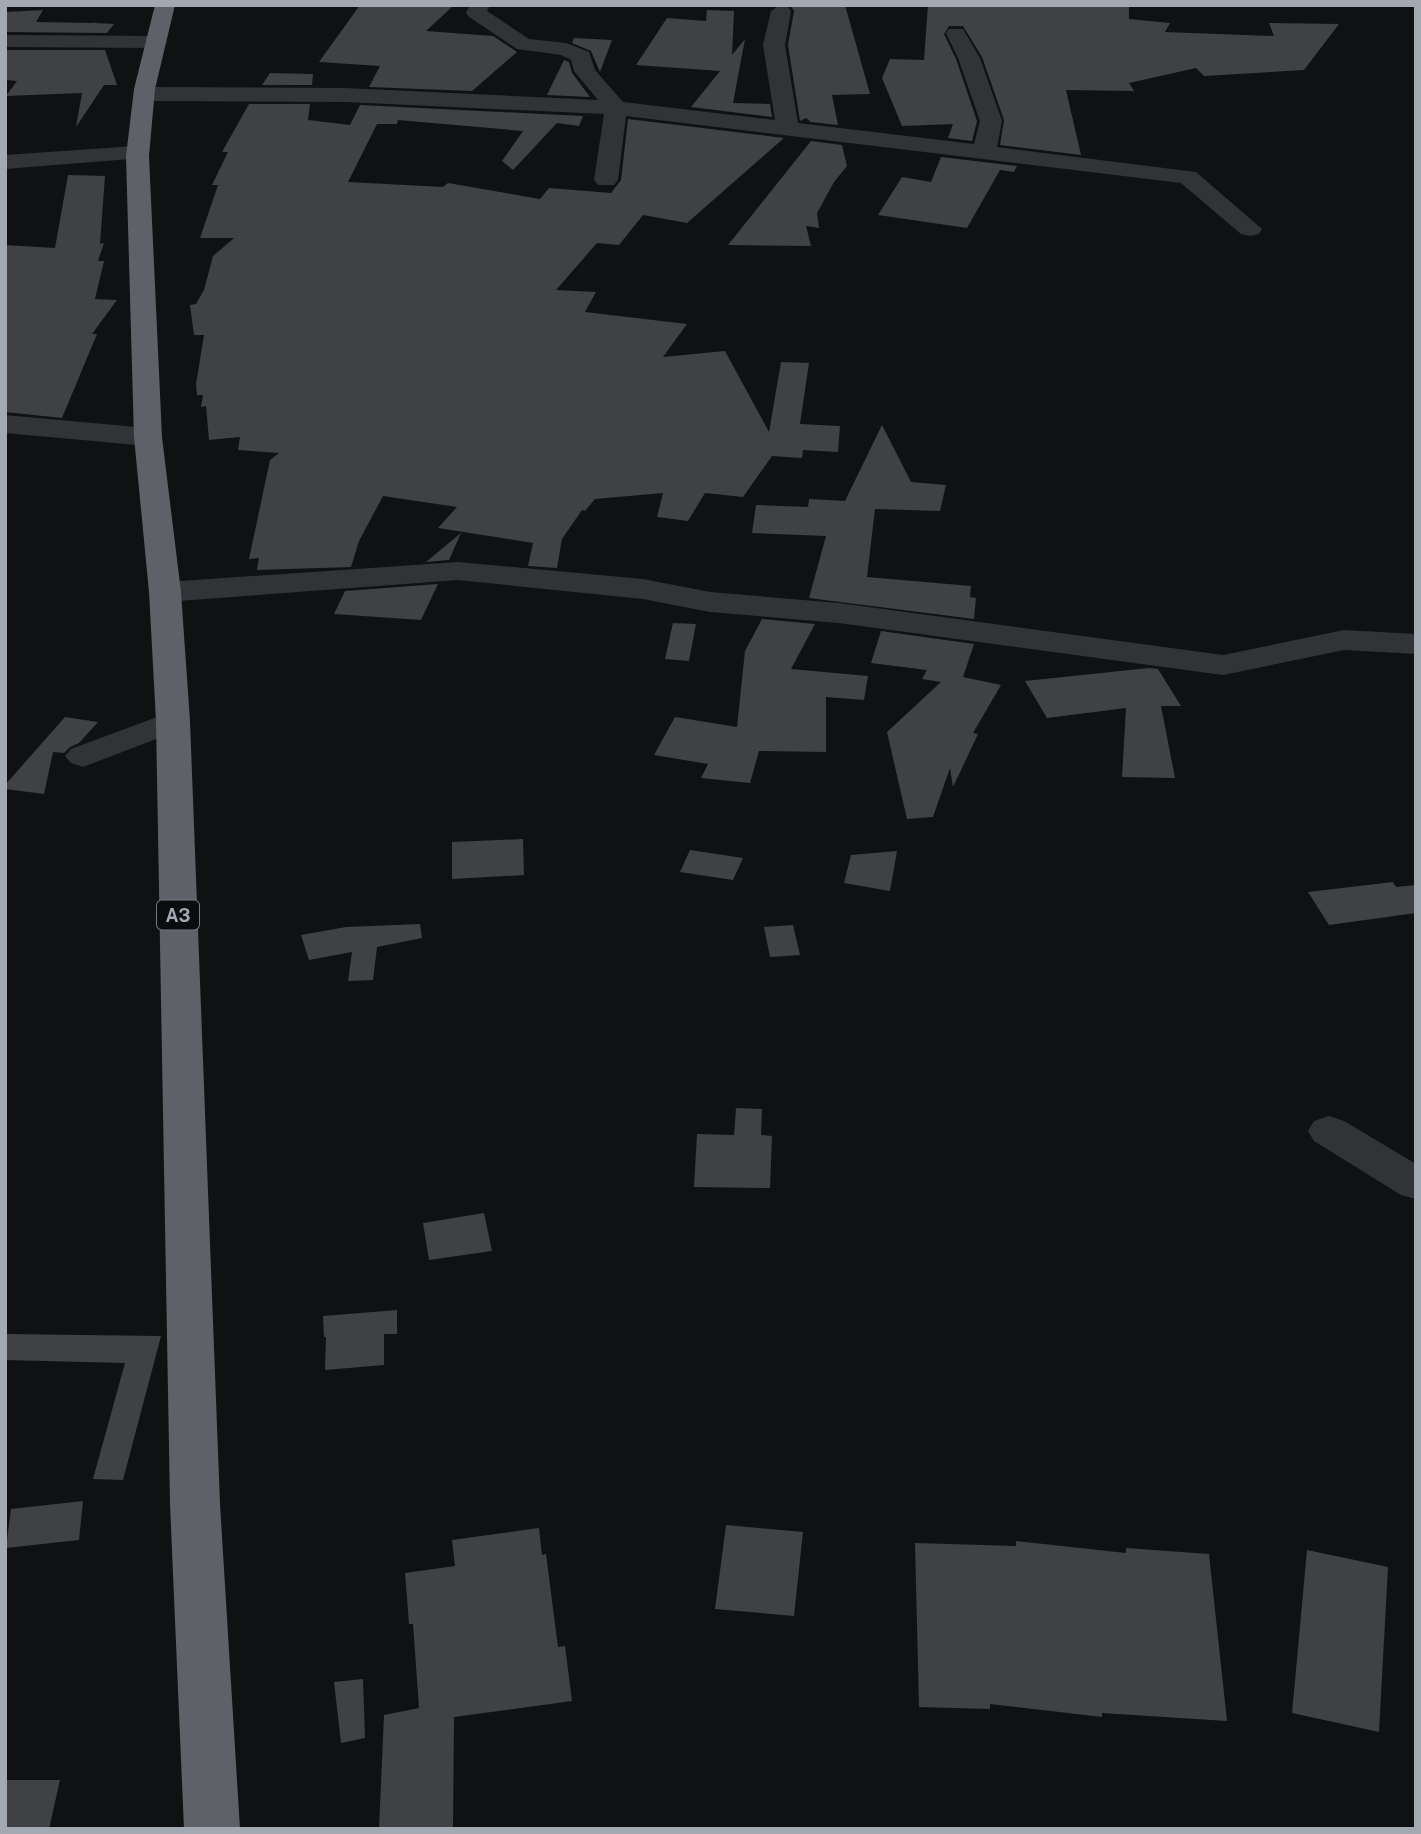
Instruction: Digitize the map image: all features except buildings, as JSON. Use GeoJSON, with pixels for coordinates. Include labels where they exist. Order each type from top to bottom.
{"type":"FeatureCollection","features":[{"type":"Feature","properties":{"kind":"highway","name":"A3"},"geometry":{"type":"LineString","coordinates":[[165,5],[135,153],[139,171],[148,437],[165,592],[173,721],[195,1504],[212,1829]]}},
{"type":"Feature","properties":{"kind":"street"},"geometry":{"type":"LineString","coordinates":[[480,5],[476,13],[524,45],[566,49],[581,57],[585,71],[616,108],[606,180]]}},
{"type":"Feature","properties":{"kind":"street"},"geometry":{"type":"LineString","coordinates":[[781,11],[774,45],[787,127]]}},
{"type":"Feature","properties":{"kind":"street"},"geometry":{"type":"LineString","coordinates":[[956,33],[991,121],[984,151]]}},
{"type":"Feature","properties":{"kind":"street"},"geometry":{"type":"LineString","coordinates":[[5,41],[156,42]]}},
{"type":"Feature","properties":{"kind":"street"},"geometry":{"type":"LineString","coordinates":[[145,94],[345,95],[616,108],[984,151],[1188,177],[1250,229]]}},
{"type":"Feature","properties":{"kind":"street"},"geometry":{"type":"LineString","coordinates":[[5,162],[135,153]]}},
{"type":"Feature","properties":{"kind":"street"},"geometry":{"type":"LineString","coordinates":[[5,424],[148,437]]}},
{"type":"Feature","properties":{"kind":"street"},"geometry":{"type":"LineString","coordinates":[[165,592],[458,571],[643,589],[710,601],[838,613],[1223,666],[1344,640],[1416,644]]}},
{"type":"Feature","properties":{"kind":"street"},"geometry":{"type":"LineString","coordinates":[[83,756],[173,721]]}},
{"type":"Feature","properties":{"kind":"street"},"geometry":{"type":"LineString","coordinates":[[1329,1131],[1416,1184]]}}]}
